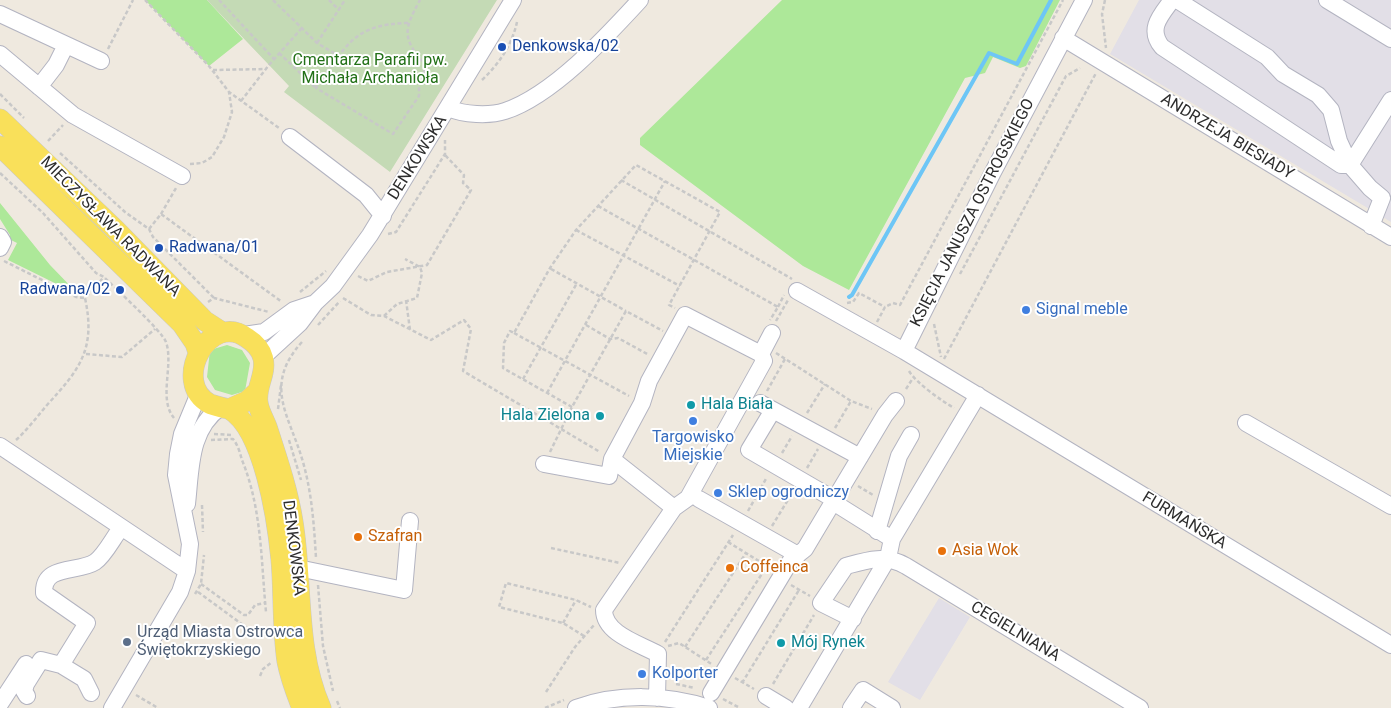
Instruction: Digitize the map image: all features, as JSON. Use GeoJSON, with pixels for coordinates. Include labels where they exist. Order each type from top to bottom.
{"type":"FeatureCollection","features":[{"type":"Feature","properties":{"kind":"main road","name":"MIECZYSŁAWA RADWANA"},"geometry":{"type":"LineString","coordinates":[[0,119],[116,230],[204,321],[222,332]]}},
{"type":"Feature","properties":{"kind":"main road","name":"MIECZYSŁAWA RADWANA"},"geometry":{"type":"LineString","coordinates":[[0,146],[182,324],[195,343],[198,352]]}},
{"type":"Feature","properties":{"kind":"main road"},"geometry":{"type":"LineString","coordinates":[[222,332],[244,335],[259,349],[263,357],[264,371],[258,391],[247,401],[225,408],[211,404],[199,393],[192,374],[198,352],[210,339],[222,332]]}},
{"type":"Feature","properties":{"kind":"main road","name":"DENKOWSKA"},"geometry":{"type":"LineString","coordinates":[[258,391],[259,407],[281,470],[293,521],[305,654],[312,685],[321,708]]}},
{"type":"Feature","properties":{"kind":"main road","name":"DENKOWSKA"},"geometry":{"type":"LineString","coordinates":[[225,408],[243,419],[254,438],[270,491],[281,558],[283,628],[288,662],[302,708]]}},
{"type":"Feature","properties":{"kind":"street","name":"DENKOWSKA"},"geometry":{"type":"LineString","coordinates":[[449,108],[472,113],[503,112],[516,106],[546,87],[576,64],[609,34],[640,0]]}},
{"type":"Feature","properties":{"kind":"street","name":"KSIĘCIA JANUSZA OSTROGSKIEGO"},"geometry":{"type":"LineString","coordinates":[[904,351],[997,164],[1084,0]]}},
{"type":"Feature","properties":{"kind":"street"},"geometry":{"type":"LineString","coordinates":[[1172,0],[1157,20],[1154,32],[1162,47],[1341,165],[1350,165]]}},
{"type":"Feature","properties":{"kind":"street"},"geometry":{"type":"LineString","coordinates":[[1177,0],[1267,58],[1283,74],[1318,95],[1331,110],[1339,141],[1350,165],[1370,188],[1382,198],[1371,226]]}},
{"type":"Feature","properties":{"kind":"street"},"geometry":{"type":"LineString","coordinates":[[1327,0],[1391,39]]}},
{"type":"Feature","properties":{"kind":"street","name":"DENKOWSKA"},"geometry":{"type":"LineString","coordinates":[[263,357],[300,323],[315,303],[333,286],[383,216],[449,108],[515,7]]}},
{"type":"Feature","properties":{"kind":"street"},"geometry":{"type":"LineString","coordinates":[[0,14],[101,61]]}},
{"type":"Feature","properties":{"kind":"street","name":"ANDRZEJA BIESIADY"},"geometry":{"type":"LineString","coordinates":[[1063,38],[1391,238]]}},
{"type":"Feature","properties":{"kind":"street"},"geometry":{"type":"LineString","coordinates":[[39,87],[56,65],[66,45]]}},
{"type":"Feature","properties":{"kind":"street"},"geometry":{"type":"LineString","coordinates":[[0,54],[73,115],[182,176]]}},
{"type":"Feature","properties":{"kind":"street"},"geometry":{"type":"LineString","coordinates":[[1350,165],[1391,100]]}},
{"type":"Feature","properties":{"kind":"street"},"geometry":{"type":"LineString","coordinates":[[290,137],[366,195],[383,216]]}},
{"type":"Feature","properties":{"kind":"street"},"geometry":{"type":"LineString","coordinates":[[0,236],[3,242],[0,248]]}},
{"type":"Feature","properties":{"kind":"street"},"geometry":{"type":"LineString","coordinates":[[791,290],[872,333],[978,395],[892,539],[888,558],[799,708]]}},
{"type":"Feature","properties":{"kind":"street","name":"DENKOWSKA"},"geometry":{"type":"LineString","coordinates":[[244,335],[264,332],[294,310],[315,303]]}},
{"type":"Feature","properties":{"kind":"street"},"geometry":{"type":"LineString","coordinates":[[544,464],[609,476],[612,459],[642,403],[649,380],[685,315],[761,354],[764,360],[688,498],[674,508],[604,610],[604,620],[610,628],[658,654],[657,698]]}},
{"type":"Feature","properties":{"kind":"street"},"geometry":{"type":"LineString","coordinates":[[761,354],[771,335]]}},
{"type":"Feature","properties":{"kind":"street"},"geometry":{"type":"LineString","coordinates":[[199,393],[199,431]]}},
{"type":"Feature","properties":{"kind":"street"},"geometry":{"type":"LineString","coordinates":[[576,708],[609,700],[657,698],[710,701],[724,672],[791,560],[805,549],[885,415],[901,395]]}},
{"type":"Feature","properties":{"kind":"street","name":"FURMAŃSKA"},"geometry":{"type":"LineString","coordinates":[[978,395],[1391,645]]}},
{"type":"Feature","properties":{"kind":"street"},"geometry":{"type":"LineString","coordinates":[[860,457],[766,406],[749,450],[830,497],[833,502],[892,539]]}},
{"type":"Feature","properties":{"kind":"street"},"geometry":{"type":"LineString","coordinates":[[27,696],[24,691],[26,684],[40,660],[61,665],[84,679],[94,694],[113,707],[190,577],[190,544],[185,516],[192,454],[199,431],[206,419],[225,408]]}},
{"type":"Feature","properties":{"kind":"street"},"geometry":{"type":"LineString","coordinates":[[1246,423],[1391,506]]}},
{"type":"Feature","properties":{"kind":"street"},"geometry":{"type":"LineString","coordinates":[[877,531],[899,456],[911,436]]}},
{"type":"Feature","properties":{"kind":"street"},"geometry":{"type":"LineString","coordinates":[[0,446],[190,577]]}},
{"type":"Feature","properties":{"kind":"street"},"geometry":{"type":"LineString","coordinates":[[612,459],[674,508]]}},
{"type":"Feature","properties":{"kind":"street"},"geometry":{"type":"LineString","coordinates":[[699,499],[798,555]]}},
{"type":"Feature","properties":{"kind":"street"},"geometry":{"type":"LineString","coordinates":[[298,568],[404,590],[410,521]]}},
{"type":"Feature","properties":{"kind":"street"},"geometry":{"type":"LineString","coordinates":[[61,665],[87,623],[44,593],[44,587],[48,580],[60,570],[96,562],[121,528]]}},
{"type":"Feature","properties":{"kind":"street"},"geometry":{"type":"LineString","coordinates":[[853,619],[821,603],[846,566],[874,558],[888,558]]}},
{"type":"Feature","properties":{"kind":"street","name":"CEGIELNIANA"},"geometry":{"type":"LineString","coordinates":[[888,558],[906,566],[1140,708]]}},
{"type":"Feature","properties":{"kind":"street"},"geometry":{"type":"LineString","coordinates":[[4,708],[0,704],[27,663]]}},
{"type":"Feature","properties":{"kind":"street"},"geometry":{"type":"LineString","coordinates":[[851,708],[863,690],[892,708]]}},
{"type":"Feature","properties":{"kind":"street"},"geometry":{"type":"LineString","coordinates":[[766,696],[786,708]]}},
{"type":"Feature","properties":{"kind":"path"},"geometry":{"type":"LineString","coordinates":[[101,61],[133,0]]}},
{"type":"Feature","properties":{"kind":"path"},"geometry":{"type":"LineString","coordinates":[[146,0],[212,70],[229,92],[290,137]]}},
{"type":"Feature","properties":{"kind":"path"},"geometry":{"type":"LineString","coordinates":[[219,0],[274,59]]}},
{"type":"Feature","properties":{"kind":"path"},"geometry":{"type":"LineString","coordinates":[[273,0],[317,43],[339,56]]}},
{"type":"Feature","properties":{"kind":"path"},"geometry":{"type":"LineString","coordinates":[[329,0],[339,10]]}},
{"type":"Feature","properties":{"kind":"path"},"geometry":{"type":"LineString","coordinates":[[317,43],[345,0]]}},
{"type":"Feature","properties":{"kind":"path"},"geometry":{"type":"LineString","coordinates":[[279,53],[316,88],[393,134],[420,96],[419,86],[426,66],[413,51],[406,38],[408,23],[420,0]]}},
{"type":"Feature","properties":{"kind":"path"},"geometry":{"type":"LineString","coordinates":[[872,333],[885,307],[893,303],[900,305],[1063,0]]}},
{"type":"Feature","properties":{"kind":"path"},"geometry":{"type":"LineString","coordinates":[[1105,0],[1102,14],[1107,55]]}},
{"type":"Feature","properties":{"kind":"path"},"geometry":{"type":"LineString","coordinates":[[475,86],[495,67],[514,37],[515,7]]}},
{"type":"Feature","properties":{"kind":"path"},"geometry":{"type":"LineString","coordinates":[[316,88],[354,38],[368,28],[385,23],[408,23]]}},
{"type":"Feature","properties":{"kind":"path"},"geometry":{"type":"LineString","coordinates":[[241,101],[279,53],[301,29]]}},
{"type":"Feature","properties":{"kind":"path"},"geometry":{"type":"LineString","coordinates":[[957,280],[1066,76],[1080,68]]}},
{"type":"Feature","properties":{"kind":"path"},"geometry":{"type":"LineString","coordinates":[[212,70],[266,69]]}},
{"type":"Feature","properties":{"kind":"path"},"geometry":{"type":"LineString","coordinates":[[936,319],[934,324],[942,363],[1095,75]]}},
{"type":"Feature","properties":{"kind":"path"},"geometry":{"type":"LineString","coordinates":[[182,176],[189,164],[202,163],[212,157],[224,137],[232,112],[229,92]]}},
{"type":"Feature","properties":{"kind":"path"},"geometry":{"type":"LineString","coordinates":[[0,94],[27,121]]}},
{"type":"Feature","properties":{"kind":"path"},"geometry":{"type":"LineString","coordinates":[[48,141],[73,115]]}},
{"type":"Feature","properties":{"kind":"path"},"geometry":{"type":"LineString","coordinates":[[441,161],[445,154],[445,140],[449,132]]}},
{"type":"Feature","properties":{"kind":"path"},"geometry":{"type":"LineString","coordinates":[[41,134],[125,212],[149,229],[153,237],[214,298]]}},
{"type":"Feature","properties":{"kind":"path"},"geometry":{"type":"LineString","coordinates":[[358,276],[368,282],[387,272],[427,265],[471,190],[463,183],[464,175],[445,154]]}},
{"type":"Feature","properties":{"kind":"path"},"geometry":{"type":"LineString","coordinates":[[514,333],[550,268],[576,230],[636,165],[720,212],[669,305],[685,315]]}},
{"type":"Feature","properties":{"kind":"path"},"geometry":{"type":"LineString","coordinates":[[0,173],[43,213],[96,273],[104,277],[155,329],[167,344],[169,411],[175,420],[199,431],[233,439],[246,469],[259,528],[264,561],[267,619]]}},
{"type":"Feature","properties":{"kind":"path"},"geometry":{"type":"LineString","coordinates":[[622,180],[793,278],[791,290],[763,332],[771,335]]}},
{"type":"Feature","properties":{"kind":"path"},"geometry":{"type":"LineString","coordinates":[[547,393],[665,181]]}},
{"type":"Feature","properties":{"kind":"path"},"geometry":{"type":"LineString","coordinates":[[149,229],[171,197]]}},
{"type":"Feature","properties":{"kind":"path"},"geometry":{"type":"LineString","coordinates":[[598,206],[693,262],[778,307]]}},
{"type":"Feature","properties":{"kind":"path"},"geometry":{"type":"LineString","coordinates":[[161,214],[282,302]]}},
{"type":"Feature","properties":{"kind":"path"},"geometry":{"type":"LineString","coordinates":[[576,230],[680,286]]}},
{"type":"Feature","properties":{"kind":"path"},"geometry":{"type":"LineString","coordinates":[[0,259],[76,297],[85,298]]}},
{"type":"Feature","properties":{"kind":"path"},"geometry":{"type":"LineString","coordinates":[[384,316],[397,304],[417,298],[422,273],[420,267],[405,259]]}},
{"type":"Feature","properties":{"kind":"path"},"geometry":{"type":"LineString","coordinates":[[550,268],[673,337]]}},
{"type":"Feature","properties":{"kind":"path"},"geometry":{"type":"LineString","coordinates":[[85,298],[104,277]]}},
{"type":"Feature","properties":{"kind":"path"},"geometry":{"type":"LineString","coordinates":[[523,379],[577,283]]}},
{"type":"Feature","properties":{"kind":"path"},"geometry":{"type":"LineString","coordinates":[[21,446],[13,440],[17,440],[70,380],[86,354],[88,311],[85,298]]}},
{"type":"Feature","properties":{"kind":"path"},"geometry":{"type":"LineString","coordinates":[[342,298],[371,315],[384,316],[431,340],[464,320],[471,329],[463,371],[612,459]]}},
{"type":"Feature","properties":{"kind":"path"},"geometry":{"type":"LineString","coordinates":[[406,300],[410,330]]}},
{"type":"Feature","properties":{"kind":"path"},"geometry":{"type":"LineString","coordinates":[[544,464],[572,407],[626,311]]}},
{"type":"Feature","properties":{"kind":"path"},"geometry":{"type":"LineString","coordinates":[[586,325],[610,339],[618,338],[660,362]]}},
{"type":"Feature","properties":{"kind":"path"},"geometry":{"type":"LineString","coordinates":[[86,354],[122,357],[155,329]]}},
{"type":"Feature","properties":{"kind":"path"},"geometry":{"type":"LineString","coordinates":[[572,407],[503,368],[504,343],[510,331],[642,403]]}},
{"type":"Feature","properties":{"kind":"path"},"geometry":{"type":"LineString","coordinates":[[283,379],[286,362],[296,348]]}},
{"type":"Feature","properties":{"kind":"path"},"geometry":{"type":"LineString","coordinates":[[761,354],[772,350],[851,401],[885,415]]}},
{"type":"Feature","properties":{"kind":"path"},"geometry":{"type":"LineString","coordinates":[[766,406],[785,359]]}},
{"type":"Feature","properties":{"kind":"path"},"geometry":{"type":"LineString","coordinates":[[938,372],[927,387],[931,394],[958,411]]}},
{"type":"Feature","properties":{"kind":"path"},"geometry":{"type":"LineString","coordinates":[[901,395],[913,378]]}},
{"type":"Feature","properties":{"kind":"path"},"geometry":{"type":"LineString","coordinates":[[281,420],[288,421]]}},
{"type":"Feature","properties":{"kind":"path"},"geometry":{"type":"LineString","coordinates":[[199,431],[209,446]]}},
{"type":"Feature","properties":{"kind":"path"},"geometry":{"type":"LineString","coordinates":[[847,480],[885,502]]}},
{"type":"Feature","properties":{"kind":"path"},"geometry":{"type":"LineString","coordinates":[[202,498],[203,533]]}},
{"type":"Feature","properties":{"kind":"path"},"geometry":{"type":"LineString","coordinates":[[662,648],[679,643],[766,696],[821,603],[728,542]]}},
{"type":"Feature","properties":{"kind":"path"},"geometry":{"type":"LineString","coordinates":[[550,548],[622,564],[631,570]]}},
{"type":"Feature","properties":{"kind":"path"},"geometry":{"type":"LineString","coordinates":[[201,584],[204,551]]}},
{"type":"Feature","properties":{"kind":"path"},"geometry":{"type":"LineString","coordinates":[[685,647],[746,553]]}},
{"type":"Feature","properties":{"kind":"path"},"geometry":{"type":"LineString","coordinates":[[706,660],[767,566]]}},
{"type":"Feature","properties":{"kind":"path"},"geometry":{"type":"LineString","coordinates":[[190,577],[244,615],[248,615],[255,605],[265,603]]}},
{"type":"Feature","properties":{"kind":"path"},"geometry":{"type":"LineString","coordinates":[[546,692],[604,610],[576,600],[506,584],[499,607],[563,623],[584,636]]}},
{"type":"Feature","properties":{"kind":"path"},"geometry":{"type":"LineString","coordinates":[[742,683],[799,590]]}},
{"type":"Feature","properties":{"kind":"path"},"geometry":{"type":"LineString","coordinates":[[198,592],[254,633],[272,635]]}},
{"type":"Feature","properties":{"kind":"path"},"geometry":{"type":"LineString","coordinates":[[563,623],[576,600]]}},
{"type":"Feature","properties":{"kind":"path"},"geometry":{"type":"LineString","coordinates":[[267,627],[270,644]]}},
{"type":"Feature","properties":{"kind":"path"},"geometry":{"type":"LineString","coordinates":[[272,653],[275,670]]}},
{"type":"Feature","properties":{"kind":"path"},"geometry":{"type":"LineString","coordinates":[[260,676],[263,669],[274,662]]}},
{"type":"Feature","properties":{"kind":"path"},"geometry":{"type":"LineString","coordinates":[[131,693],[158,708]]}},
{"type":"Feature","properties":{"kind":"shaded area"},"geometry":{"type":"Polygon","coordinates":[[[1139,0],[1391,0],[1391,222],[1110,54],[1139,0]]]}},
{"type":"Feature","properties":{"kind":"shaded area"},"geometry":{"type":"Polygon","coordinates":[[[939,598],[970,617],[920,700],[888,682],[939,598]]]}},
{"type":"Feature","properties":{"kind":"green space"},"geometry":{"type":"Polygon","coordinates":[[[145,0],[207,0],[243,39],[209,66],[145,0]]]}},
{"type":"Feature","properties":{"kind":"green space","name":"Cmentarza Parafii pw. Michała Archanioła"},"geometry":{"type":"Polygon","coordinates":[[[207,0],[497,0],[390,172],[284,92],[289,86],[207,0]]]}},
{"type":"Feature","properties":{"kind":"green space"},"geometry":{"type":"Polygon","coordinates":[[[782,0],[1060,0],[1026,66],[1020,68],[993,57],[985,73],[965,78],[849,290],[803,266],[640,145],[640,138],[782,0]]]}},
{"type":"Feature","properties":{"kind":"green space"},"geometry":{"type":"Polygon","coordinates":[[[0,203],[50,265],[79,295],[8,260],[17,243],[9,239],[10,235],[0,219],[0,203]]]}},
{"type":"Feature","properties":{"kind":"green space"},"geometry":{"type":"Polygon","coordinates":[[[227,345],[242,350],[250,363],[245,391],[232,395],[215,390],[207,377],[210,350],[227,345]]]}},
{"type":"Feature","properties":{"kind":"waterway"},"geometry":{"type":"LineString","coordinates":[[849,297],[852,295],[989,53],[1017,64],[1051,0]]}},
{"type":"Feature","properties":{"kind":"place","name":"Denkowska/02"},"geometry":{"type":"Point","coordinates":[502,47]}},
{"type":"Feature","properties":{"kind":"place","name":"Radwana/01"},"geometry":{"type":"Point","coordinates":[159,248]}},
{"type":"Feature","properties":{"kind":"place","name":"Radwana/02"},"geometry":{"type":"Point","coordinates":[120,290]}},
{"type":"Feature","properties":{"kind":"place","name":"Signal meble"},"geometry":{"type":"Point","coordinates":[1026,310]}},
{"type":"Feature","properties":{"kind":"place","name":"Hala Biała"},"geometry":{"type":"Point","coordinates":[691,405]}},
{"type":"Feature","properties":{"kind":"place","name":"Hala Zielona"},"geometry":{"type":"Point","coordinates":[600,416]}},
{"type":"Feature","properties":{"kind":"place","name":"Targowisko Miejskie"},"geometry":{"type":"Point","coordinates":[693,421]}},
{"type":"Feature","properties":{"kind":"place","name":"Sklep ogrodniczy"},"geometry":{"type":"Point","coordinates":[718,493]}},
{"type":"Feature","properties":{"kind":"place","name":"Szafran"},"geometry":{"type":"Point","coordinates":[358,537]}},
{"type":"Feature","properties":{"kind":"place","name":"Asia Wok"},"geometry":{"type":"Point","coordinates":[942,551]}},
{"type":"Feature","properties":{"kind":"place","name":"Coffeinca"},"geometry":{"type":"Point","coordinates":[730,568]}},
{"type":"Feature","properties":{"kind":"place","name":"Urząd Miasta Ostrowca Świętokrzyskiego"},"geometry":{"type":"Point","coordinates":[127,642]}},
{"type":"Feature","properties":{"kind":"place","name":"Mój Rynek"},"geometry":{"type":"Point","coordinates":[781,643]}},
{"type":"Feature","properties":{"kind":"place","name":"Kolporter"},"geometry":{"type":"Point","coordinates":[642,674]}}]}
